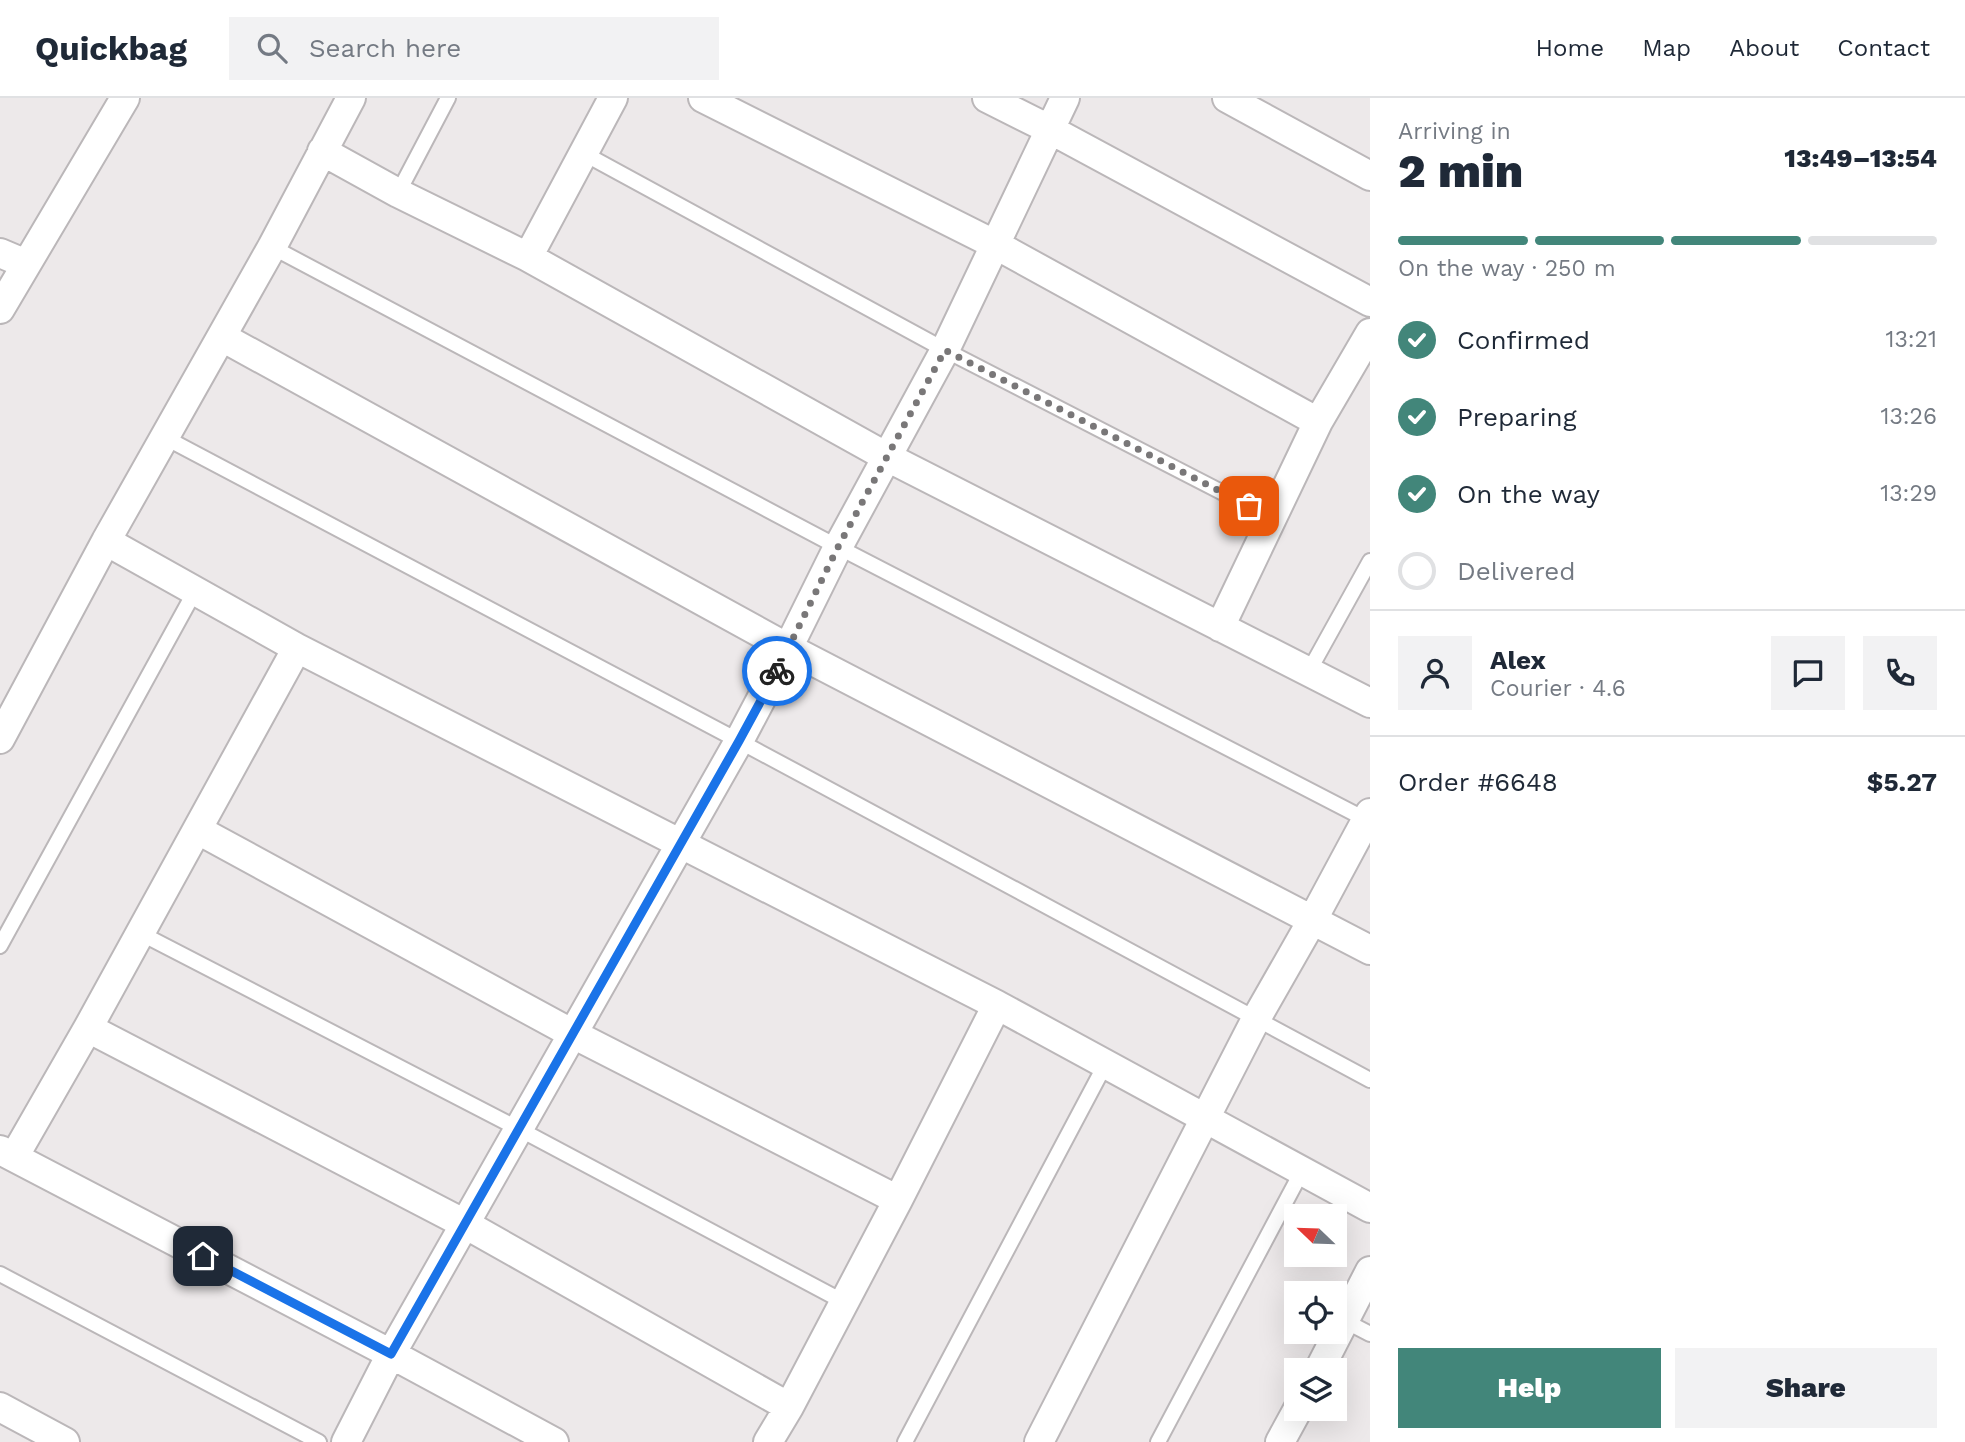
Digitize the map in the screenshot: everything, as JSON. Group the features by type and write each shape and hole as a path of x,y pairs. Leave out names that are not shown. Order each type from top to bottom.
{"street":[{"path":"0,309 125,98"},
{"path":"0,739 106,541 272,247 351,98"},
{"path":"528,257 613,98"},
{"path":"703,98 996,245 1318,422"},
{"path":"987,98 1370,302"},
{"path":"346,1442 391,1354 739,741 838,547 945,350 1065,98"},
{"path":"1227,98 1370,176"},
{"path":"323,151 398,193 528,257 887,457 1370,702"},
{"path":"0,253 26,264"},
{"path":"1220,627 1318,422 1370,333"},
{"path":"222,337 788,648 1370,950"},
{"path":"106,541 297,648 997,1005 1370,1208"},
{"path":"297,648 88,1028 7,1153 554,1442"},
{"path":"1039,1442 1256,1019 1369,818"},
{"path":"198,830 573,1034 898,1200"},
{"path":"768,1442 898,1200 997,1005"},
{"path":"88,1028 465,1224 789,1407"},
{"path":"1347,1317 1370,1271"},
{"path":"0,1408 65,1442"},
{"path":"1280,1442 1291,1421"}],"lane":[{"path":"398,193 448,98"},
{"path":"583,153 945,350 1272,519"},
{"path":"272,247 838,547 1369,818"},
{"path":"164,437 739,741 1370,1080"},
{"path":"1309,671 1370,561"},
{"path":"0,946 195,591"},
{"path":"140,933 519,1129 844,1302"},
{"path":"905,1442 1105,1065"},
{"path":"1158,1442 1302,1171"},
{"path":"0,1274 319,1442"},
{"path":"1347,1322 1370,1334"}],"way so far":[{"path":"777,671 838,547 945,350 1249,506"}],"route":[{"path":"203,1256 391,1354 777,671"}]}
